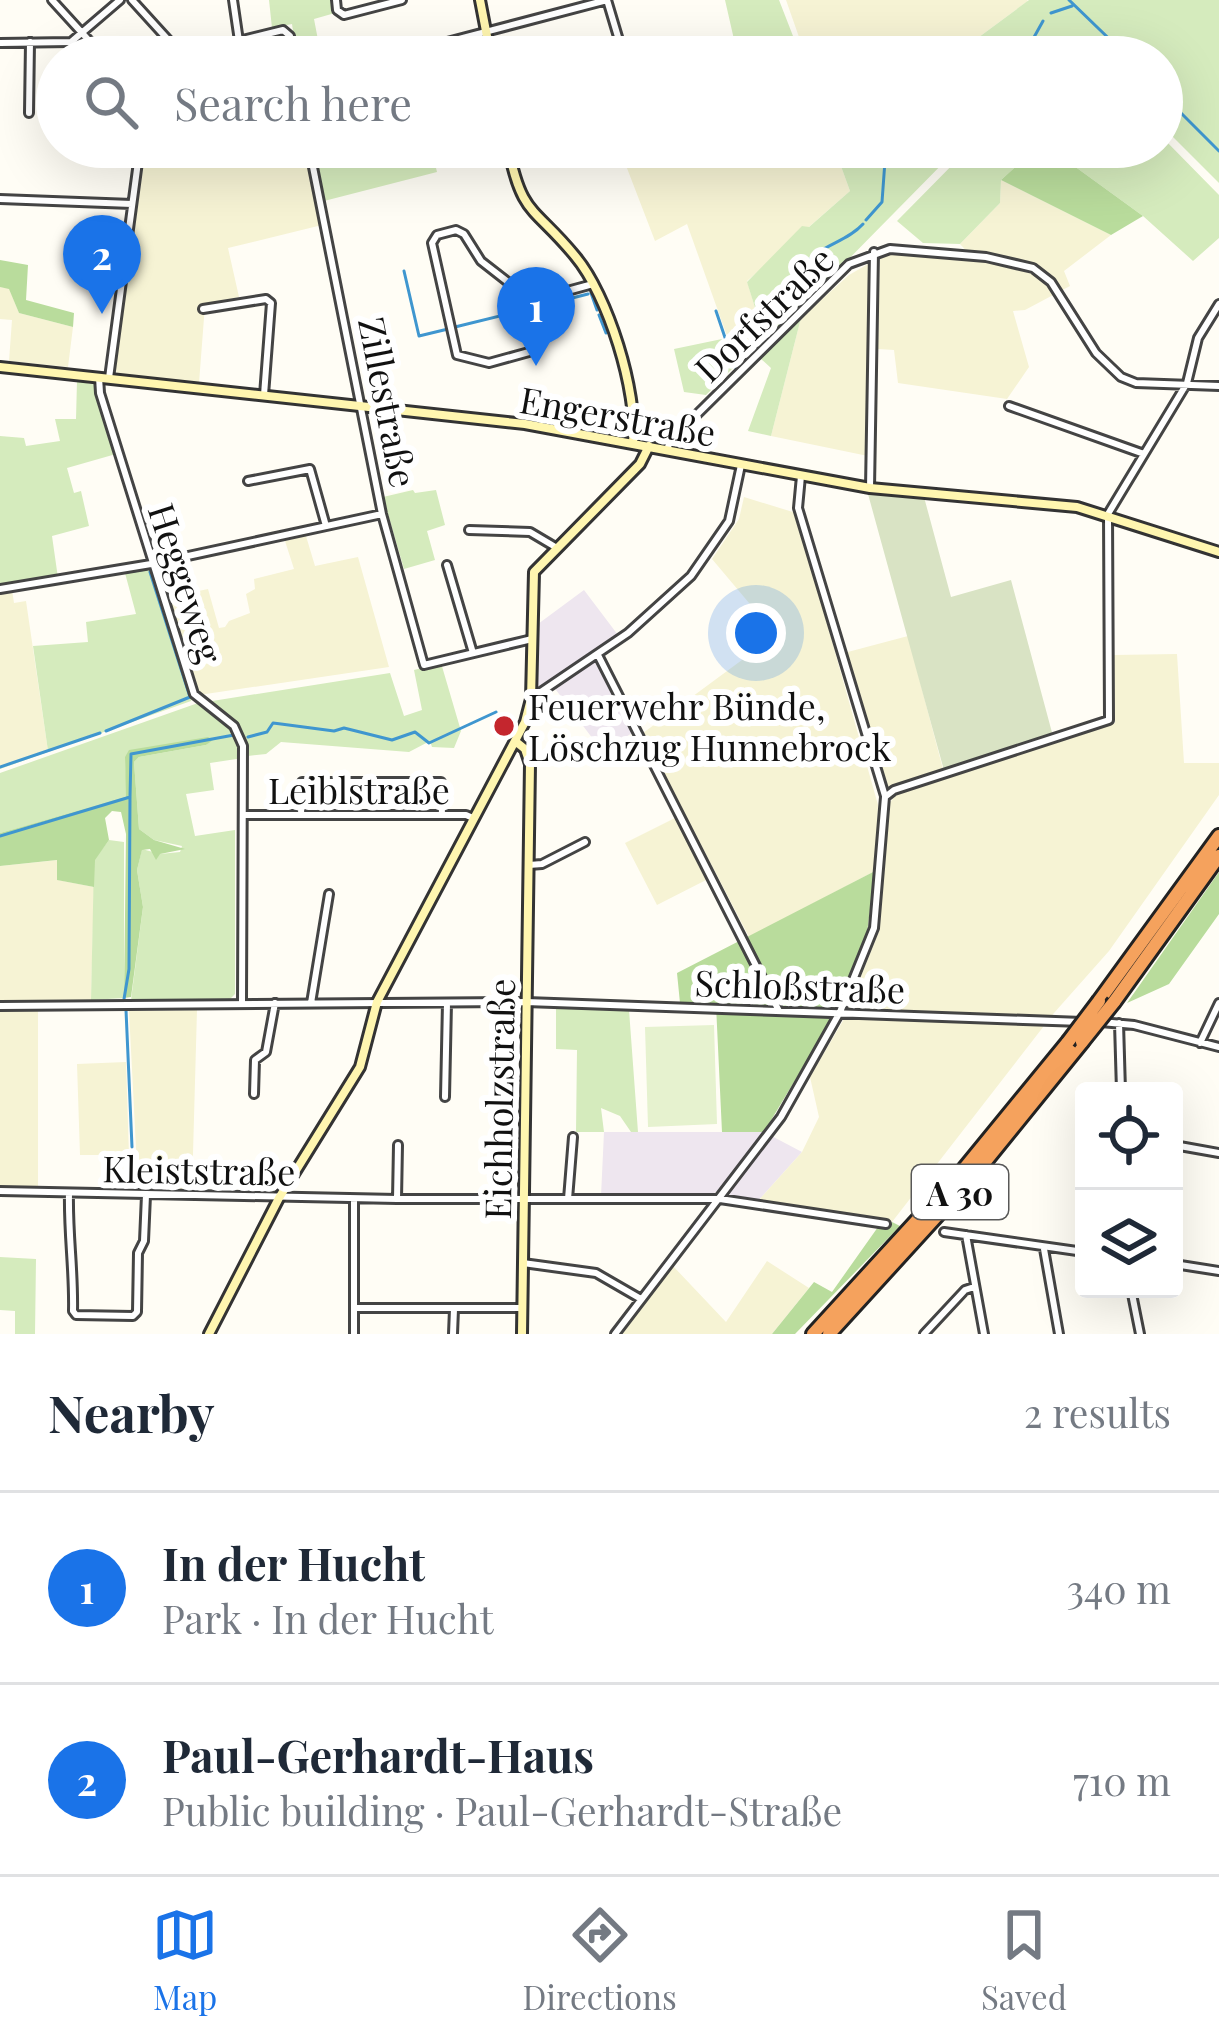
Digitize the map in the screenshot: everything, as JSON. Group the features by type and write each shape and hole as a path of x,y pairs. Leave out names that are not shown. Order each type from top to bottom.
{"highway":[{"name":"A 30","path":"1107,1002 1219,836"},
{"name":"A 30","path":"829,1334 975,1174 1219,856"},
{"name":"A 30","path":"812,1334 1075,1042"}],"street":[{"path":"52,0 83,34"},
{"path":"80,36 120,0"},
{"path":"132,0 165,36"},
{"path":"233,0 238,36"},
{"path":"336,0 337,10 344,15 402,0"},
{"path":"480,0 488,36"},
{"path":"471,36 607,0 618,36"},
{"path":"259,36 288,30 289,36"},
{"path":"0,43 36,43"},
{"path":"29,112 30,43"},
{"path":"104,378 137,168"},
{"name":"Zillestraße","path":"313,168 382,514 424,665 473,653"},
{"path":"513,168 521,198 575,256 593,284 631,384 633,442"},
{"path":"0,199 132,204"},
{"path":"461,231 481,261 513,286 524,303 535,341 529,352 489,363 461,359 433,239 461,231"},
{"name":"Dorfstraße","path":"667,449 849,264 874,252 921,249 1033,268 1057,289 1087,341 1120,377 1219,386"},
{"path":"870,488 874,252"},
{"path":"524,303 593,284"},
{"path":"203,309 266,299 272,303 264,395"},
{"path":"885,796 1109,720 1108,514 1187,383 1198,338 1219,304"},
{"name":"Engerstraße","path":"0,367 525,424 870,488 1038,501 1108,514 1219,552"},
{"name":"Heggeweg","path":"104,378 100,393 194,694 234,726 244,746 242,1004"},
{"path":"1009,406 1144,454"},
{"path":"208,1334 279,1198 360,1067 376,1002 515,741 531,698 534,572 640,464 649,446"},
{"path":"531,698 598,655 691,577 729,521 741,465"},
{"path":"248,481 310,469 326,526"},
{"path":"615,1334 782,1117 840,1012 874,928 885,796 798,508 801,476"},
{"path":"0,589 151,564 382,514"},
{"path":"470,530 530,532 557,548"},
{"path":"447,565 473,653 532,639"},
{"path":"598,655 779,1011"},
{"name":"Eichholzstraße","path":"515,741 525,749 530,764 522,1334"},
{"path":"301,816 302,782 441,782 442,815"},
{"name":"Leiblstraße","path":"244,815 473,818"},
{"path":"529,866 585,842"},
{"path":"311,1003 329,893"},
{"name":"Schloßstraße","path":"0,1006 526,1002 840,1012 1119,1023 1219,1047"},
{"path":"254,1094 255,1060 266,1052 274,1003"},
{"path":"445,1096 447,1003"},
{"path":"1200,1043 1219,1003"},
{"path":"1119,1023 1121,1082"},
{"path":"568,1199 573,1137"},
{"path":"398,1144 398,1199"},
{"path":"1183,1147 1219,1154"},
{"name":"Kleiststraße","path":"0,1191 354,1199 720,1199 886,1225"},
{"path":"69,1193 68,1251 75,1265 76,1315 133,1316 137,1312 146,1195"},
{"path":"354,1199 354,1334"},
{"path":"944,1232 1075,1251"},
{"path":"966,1235 984,1334"},
{"path":"1043,1247 1058,1334"},
{"path":"523,1262 596,1274 641,1299"},
{"path":"1183,1265 1219,1271"},
{"path":"924,1334 965,1290 974,1287"},
{"path":"1133,1298 1140,1334"},
{"path":"354,1308 523,1308"},
{"path":"453,1334 454,1310"}],"shaded area":[{"path":"786,0 1028,1 980,36 799,36"},
{"path":"143,168 310,168 322,225 228,248 239,297 205,305 199,383 115,370"},
{"path":"627,168 842,168 850,191 747,281 764,338 737,364 687,224 655,241"},
{"path":"1001,180 1111,235 1064,271 1070,286 1025,310 1013,311 1029,367 1007,399 898,383 894,350 878,349 880,258 890,252 973,258 960,244 1000,203"},
{"path":"868,264 872,271 868,456 771,436 801,318"},
{"path":"0,287 9,288 19,313 73,327 68,367 9,361 12,320 0,319"},
{"path":"744,497 796,513 878,805 875,871 749,937 643,733 776,635 712,559 739,519"},
{"path":"306,536 315,566 358,557 389,667 199,695 166,598 208,589 219,628 225,627 250,613 246,594 255,589 254,579 294,569 285,541"},
{"path":"12,590 14,603 26,601 48,751 0,766 0,592"},
{"path":"584,590 618,635 591,656 634,732 602,751 550,682 537,688 538,624"},
{"path":"908,636 944,773 1115,723 1114,655 1177,654 1184,763 1219,763 1219,795 1109,951 1054,1013 892,1222 758,1201 802,1152 819,1117 810,1077 844,1019 879,931 889,804 897,793 934,778 885,789 844,653"},
{"path":"677,817 710,878 657,905 625,843"},
{"path":"58,860 58,880 94,887 91,1000 0,1002 0,866"},
{"path":"38,1009 38,1189 0,1188 0,1011"},
{"path":"197,1010 192,1190 141,1190 129,1011"},
{"path":"126,1062 129,1155 80,1155 77,1064"},
{"path":"604,1132 764,1132 802,1152 758,1201 733,1197 722,1188 711,1195 601,1196"},
{"path":"767,1261 809,1288 772,1334 621,1334 673,1266 726,1322"}],"green space":[{"path":"269,0 333,0 335,13 314,19 317,36 294,36 292,24 272,28"},
{"path":"725,0 779,0 793,36 733,36"},
{"path":"1029,0 1219,0 1219,183 1183,147 1183,36 980,36"},
{"path":"1183,158 1219,195 1219,238 1193,261 1143,216 1077,168 1183,168"},
{"path":"318,168 436,168 437,172 324,201"},
{"path":"842,168 938,168 766,343 747,282 802,226 809,227 850,191"},
{"path":"949,168 1014,168 1001,180 1000,203 960,244 923,243 897,221"},
{"path":"1014,168 1077,168 1143,216 1111,235 1001,180"},
{"path":"0,260 28,265 26,300 74,313 73,327 19,313 9,289 0,287"},
{"path":"801,318 771,436 748,431 771,368 760,358"},
{"path":"722,339 733,368 706,395 684,392 674,349"},
{"path":"77,381 96,385 116,454 67,468 74,493 81,491 89,526 52,536 58,578 0,585 0,436 24,438 26,446 60,441 55,419 76,419"},
{"path":"436,490 445,525 427,531 435,560 404,569 383,497"},
{"path":"868,494 924,497 951,597 1011,580 1054,740 945,774"},
{"path":"144,567 155,579 193,695 191,701 0,769 48,751 33,646 88,642 86,622 136,614 125,573"},
{"path":"441,663 461,731 454,748 432,747 430,741 409,752 281,742 266,754 248,756 236,725 206,702 390,673 404,716 422,710 414,670"},
{"path":"198,703 236,731 243,758 210,763 214,790 186,794 195,836 235,830 235,994 230,999 131,1000 143,907 137,870 142,849 160,854 180,852 182,846 154,840 139,829 134,762 139,757 206,745 213,738 125,757 127,797 0,833 0,773"},
{"path":"213,740 206,745 139,757 134,762 139,829 154,840 185,849 160,854 156,860 150,849 142,850 137,870 143,907 131,997 124,998 126,834 121,812 112,811 105,818 109,840 95,860 94,887 57,880 57,860 0,866 0,833 126,797 129,750"},
{"path":"109,840 124,842 124,998 91,1000 94,860"},
{"path":"875,871 867,933 831,1020 764,1132 722,1132 716,1005 680,1003 677,973"},
{"path":"1219,872 1219,914 1169,984 1127,1003"},
{"path":"556,1006 629,1010 638,1132 631,1132 620,1116 601,1108 604,1132 576,1132 577,1050 556,1049"},
{"path":"714,1025 717,1124 648,1127 645,1027"},
{"path":"892,1222 900,1226 795,1334 772,1334 814,1282 832,1292 878,1227 887,1228"},
{"path":"0,1257 36,1259 35,1334 15,1334 15,1311 0,1310"}],"waterway":[{"path":"1069,0 1106,36"},
{"path":"1051,13 1072,6"},
{"path":"1035,36 1043,21"},
{"path":"1183,115 1219,151"},
{"path":"866,220 882,202 884,168"},
{"path":"785,320 806,264 863,224"},
{"path":"404,271 419,336 448,329"},
{"path":"591,293 597,310"},
{"path":"529,309 588,294"},
{"path":"455,327 520,311"},
{"path":"716,311 735,367"},
{"path":"599,315 606,333"},
{"path":"127,572 146,569"},
{"path":"106,731 190,697 150,572"},
{"path":"248,737 267,732 273,723 334,731 344,728 392,740 415,732 429,743 496,712"},
{"path":"0,767 100,733"},
{"path":"0,836 130,797 131,754 234,735"},
{"path":"124,999 129,969 130,797"},
{"path":"126,1010 132,1147"}],"place":[{"name":"Paul-Gerhardt-Haus","path":"102,314"},
{"name":"In der Hucht","path":"536,366"},
{"name":"Feuerwehr Bünde, Löschzug Hunnebrock","path":"504,726"}]}
